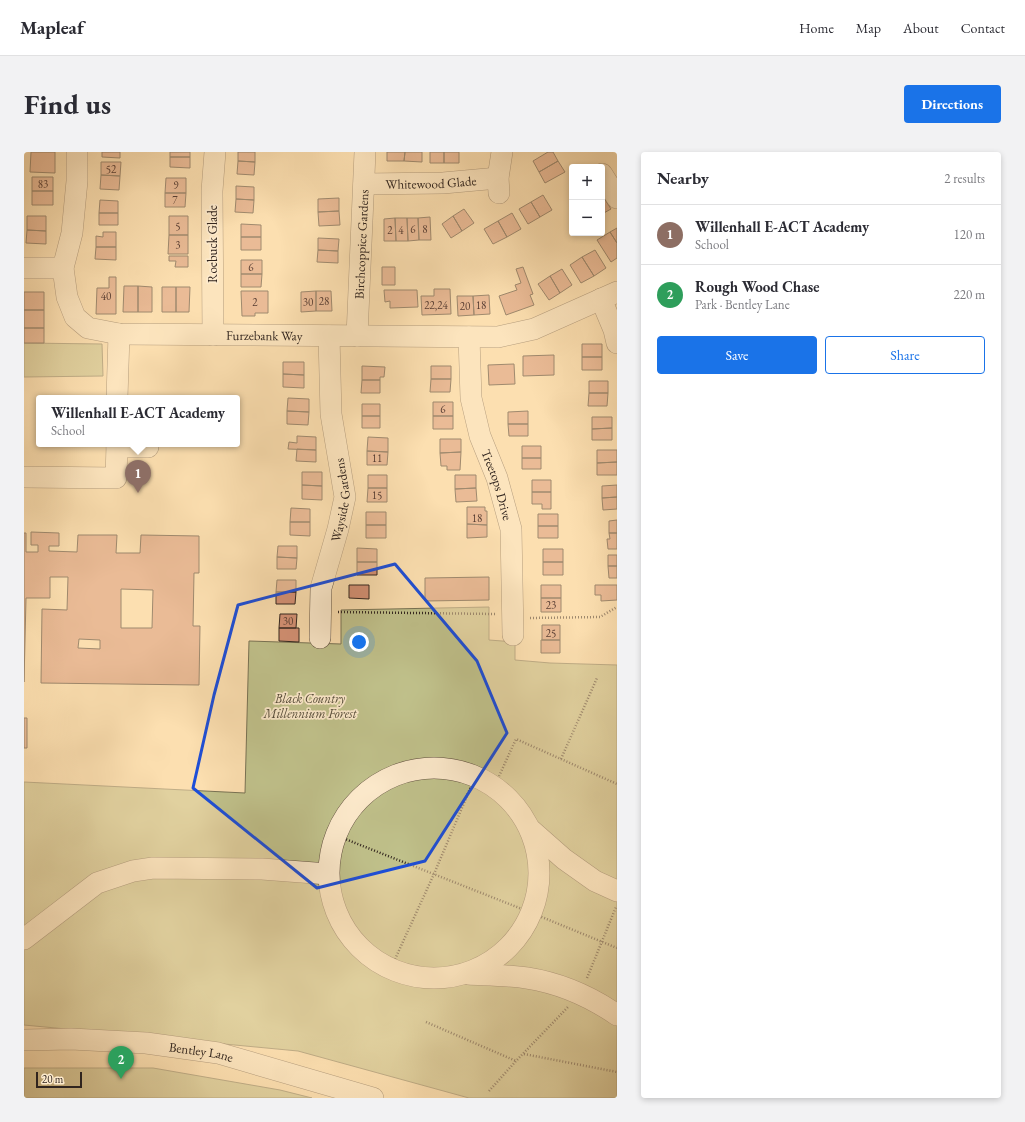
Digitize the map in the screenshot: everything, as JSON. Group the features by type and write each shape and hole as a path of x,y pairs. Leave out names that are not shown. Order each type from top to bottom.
{"street":[{"name":"Furzebank Way","path":"76,152 77,181 72,233 64,268 67,297 75,317 88,328 119,334 213,336 498,337 534,329 609,296"},
{"name":"Roebuck Glade","path":"213,336 212,191 215,152"},
{"name":"Birchcoppice Gardens","path":"357,336 365,152"},
{"name":"Whitewood Glade","path":"364,184 443,183 498,185 502,154"},
{"path":"605,179 617,198"},
{"path":"24,268 64,268"},
{"path":"609,296 617,343"},
{"path":"117,395 119,334"},
{"name":"Wayside Gardens","path":"320,638 321,588 338,529 345,497 331,414 329,336"},
{"name":"Treetops Drive","path":"469,337 471,398 480,436 497,478 512,529 513,623"},
{"path":"24,477 116,478 117,447"},
{"path":"468,974 492,962 512,945 528,924 537,899 540,872 537,846 526,822 511,800 490,784 466,772 440,768 413,770 388,778 366,793 348,812 335,836 329,861 329,888 336,914 349,936 367,956 390,970 415,978 442,979 468,974 527,978 577,992 617,1016"},
{"path":"529,828 576,868 595,881 617,892"},
{"path":"24,940 97,883 132,871 153,868 262,869 328,874"},
{"name":"Bentley Lane","path":"24,1040 71,1039 146,1043 218,1053 373,1098"}],"path":[{"path":"320,612 513,623 600,617 617,607"},
{"path":"561,759 597,678"},
{"path":"494,787 516,739 617,784"},
{"path":"390,970 434,874 475,777"},
{"path":"335,836 434,874 617,948"},
{"path":"426,1022 516,1060"},
{"path":"524,1054 617,1072"}],"highlighted area":[{"path":"395,564 477,661 507,733 425,861 317,888 193,788 214,695 238,605"}],"green space":[{"path":"24,343 102,344 103,376 24,377"},
{"name":"Black Country Millennium Forest","path":"489,607 489,640 515,642 515,660 550,663 617,665 617,1098 469,1098 298,1051 24,1025 24,782 245,793 249,641 341,644 341,610"},
{"path":"24,1068 153,1068 280,1090 312,1098 24,1098"}],"building":[{"path":"31,152 55,152 55,173 30,172"},
{"path":"102,152 120,152 120,158 102,157"},
{"path":"170,152 190,152 190,157 170,157"},
{"path":"238,152 255,152 255,162 238,161"},
{"path":"387,152 405,152 404,161 387,161"},
{"path":"405,152 422,152 422,162 404,161"},
{"path":"430,152 444,152 444,163 430,163"},
{"path":"444,152 459,152 459,163 444,163"},
{"path":"548,152 553,152 558,161 539,172 533,161"},
{"path":"170,157 190,157 190,168 170,167"},
{"path":"238,161 255,162 254,175 237,174"},
{"path":"558,161 565,172 545,183 539,172"},
{"path":"101,162 121,162 120,176 101,175"},
{"path":"101,175 120,176 119,190 100,189"},
{"path":"32,177 53,177 53,191 32,191"},
{"path":"166,178 186,178 186,193 165,193"},
{"path":"236,186 254,187 254,200 236,199"},
{"path":"32,191 53,191 53,205 32,205"},
{"path":"165,193 186,193 185,207 165,207"},
{"path":"543,195 552,210 540,217 531,202"},
{"path":"339,198 339,211 318,212 318,199"},
{"path":"236,199 254,200 253,213 235,212"},
{"path":"100,200 118,201 118,213 99,213"},
{"path":"605,200 611,209 605,212"},
{"path":"531,202 540,217 528,224 519,209"},
{"path":"464,209 474,223 462,231 453,216"},
{"path":"339,211 340,225 319,226 318,212"},
{"path":"99,213 118,213 118,225 99,225"},
{"path":"512,213 521,229 507,237 498,221"},
{"path":"27,216 46,216 46,231 27,230"},
{"path":"169,216 188,216 188,235 169,235"},
{"path":"453,216 462,231 451,238 442,224"},
{"path":"430,217 431,240 419,240 418,218"},
{"path":"395,218 396,241 384,241 384,219"},
{"path":"395,218 407,218 408,241 396,241"},
{"path":"407,218 418,218 419,240 408,241"},
{"path":"498,221 507,237 493,244 484,229"},
{"path":"241,224 261,225 261,237 241,237"},
{"path":"617,228 617,243 610,232"},
{"path":"27,230 46,231 46,244 26,243"},
{"path":"103,232 116,232 116,247 96,247 96,236 103,237"},
{"path":"610,232 617,243 617,258 611,262 597,240"},
{"path":"169,235 188,235 188,254 168,254"},
{"path":"241,237 261,237 261,250 241,250"},
{"path":"318,238 339,239 338,251 318,250"},
{"path":"96,247 116,247 116,260 95,259"},
{"path":"318,250 338,251 338,263 317,262"},
{"path":"595,250 606,268 594,276 582,257"},
{"path":"169,256 188,256 188,267 175,267 176,261 169,261"},
{"path":"582,257 594,276 581,283 570,265"},
{"path":"241,260 262,260 262,274 241,274"},
{"path":"382,267 395,267 395,285 382,285"},
{"path":"523,267 533,294 530,295 534,305 506,315 499,296 517,290 515,285 521,283 516,269"},
{"path":"562,269 572,285 560,293 550,276"},
{"path":"241,274 262,274 261,287 241,287"},
{"path":"550,276 560,293 549,300 538,284"},
{"path":"109,277 116,277 116,314 96,314 97,288 109,288"},
{"path":"124,286 138,286 138,312 123,312"},
{"path":"138,286 152,287 152,312 138,312"},
{"path":"162,287 176,287 176,312 162,312"},
{"path":"176,287 190,287 189,312 176,312"},
{"path":"434,289 450,289 451,314 422,315 421,296 434,296"},
{"path":"384,290 417,290 418,307 390,308 390,301 385,302"},
{"path":"241,291 268,291 268,313 255,313 255,316 242,316"},
{"path":"316,291 331,291 332,311 316,311"},
{"path":"316,291 316,311 301,312 301,292"},
{"path":"24,292 44,292 44,310 24,310"},
{"path":"489,295 490,314 474,315 473,296"},
{"path":"457,296 473,296 474,315 458,316"},
{"path":"24,310 44,310 44,328 24,328"},
{"path":"24,328 44,328 44,343 24,343"},
{"path":"582,344 602,344 602,357 582,357"},
{"path":"554,355 554,375 523,376 523,356"},
{"path":"582,357 602,357 602,370 582,370"},
{"path":"283,362 304,362 304,375 283,374"},
{"path":"514,364 515,384 489,385 488,365"},
{"path":"362,366 385,367 384,377 380,377 380,380 362,380"},
{"path":"431,366 451,366 451,379 431,379"},
{"path":"283,374 304,375 304,388 283,387"},
{"path":"431,379 451,379 450,392 430,392"},
{"path":"362,380 380,380 380,393 361,393"},
{"path":"589,381 608,381 608,393 589,393"},
{"path":"589,393 608,393 607,406 588,406"},
{"path":"288,398 309,399 309,412 287,411"},
{"path":"433,402 453,402 453,416 433,416"},
{"path":"362,404 380,404 380,416 362,416"},
{"path":"287,411 309,412 308,425 287,424"},
{"path":"528,411 528,424 508,424 508,412"},
{"path":"362,416 380,416 380,428 362,428"},
{"path":"433,416 453,416 453,429 433,429"},
{"path":"592,417 612,417 612,428 592,429"},
{"path":"508,424 528,424 528,436 509,436"},
{"path":"612,428 612,440 592,440 592,429"},
{"path":"297,436 316,437 316,450 288,449 289,442 297,443"},
{"path":"368,437 388,438 388,452 367,451"},
{"path":"440,439 461,439 461,452 440,453"},
{"path":"522,446 541,446 541,458 522,458"},
{"path":"297,449 316,450 316,462 296,461"},
{"path":"597,450 617,450 617,462 597,463"},
{"path":"367,451 388,452 387,465 367,465"},
{"path":"461,452 460,470 447,470 447,466 441,466 440,453"},
{"path":"522,458 541,458 541,469 522,469"},
{"path":"617,462 617,475 597,475 597,463"},
{"path":"302,472 322,472 322,486 302,485"},
{"path":"368,475 387,475 387,488 368,488"},
{"path":"455,475 476,475 476,488 455,489"},
{"path":"532,480 551,480 551,492 532,492"},
{"path":"302,485 322,486 322,500 302,499"},
{"path":"617,485 617,497 602,498 602,486"},
{"path":"368,488 387,488 387,502 367,502"},
{"path":"476,488 477,501 456,502 455,489"},
{"path":"532,492 551,492 551,509 542,509 542,504 532,504"},
{"path":"617,497 617,509 603,510 602,498"},
{"path":"467,507 485,507 485,511 487,511 487,525 467,524"},
{"path":"291,508 310,509 310,522 290,522"},
{"path":"366,512 386,512 386,525 366,525"},
{"path":"538,514 558,514 558,526 538,526"},
{"path":"617,520 617,533 609,533 609,521"},
{"path":"290,522 310,522 310,536 290,535"},
{"path":"467,524 487,525 487,537 467,538"},
{"path":"366,525 386,525 386,538 366,538"},
{"path":"538,526 558,526 558,538 538,538"},
{"path":"31,532 59,533 59,546 49,546 49,551 77,552 78,535 117,535 116,553 140,553 141,535 199,536 199,573 194,573 193,626 200,626 199,685 41,683 42,609 67,610 68,577 50,577 50,598 26,598 24,682 24,533 26,533 26,552 38,552 38,545 31,545","holes":["121,589 153,590 152,628 121,628","79,639 100,640 100,649 78,648"]},
{"path":"609,533 617,533 617,549 608,549 607,539 610,539"},
{"path":"278,546 297,546 297,558 277,557"},
{"path":"357,548 377,549 377,562 357,562"},
{"path":"543,549 563,549 563,562 543,562"},
{"path":"608,555 617,555 617,566 608,566"},
{"path":"277,557 297,558 296,569 277,569"},
{"path":"357,562 377,562 377,575 357,575"},
{"path":"543,562 563,562 563,575 543,575"},
{"path":"608,566 617,566 617,578 609,578"},
{"path":"489,577 489,600 425,601 425,578"},
{"path":"277,580 296,580 296,592 276,592"},
{"path":"349,585 369,585 369,599 349,598"},
{"path":"541,585 561,585 561,598 541,598"},
{"path":"595,585 617,585 617,600 601,601 601,595 595,595"},
{"path":"276,592 296,592 295,604 276,604"},
{"path":"541,598 561,598 561,612 541,612"},
{"path":"280,614 297,614 296,628 279,628"},
{"path":"542,625 560,625 560,640 542,640"},
{"path":"279,628 299,628 299,642 279,641"},
{"path":"541,640 560,640 560,653 541,653"},
{"path":"24,718 27,718 27,748 24,748"}],"place":[{"name":"Willenhall E-ACT Academy","path":"138,493"},
{"name":"Rough Wood Chase","path":"121,1079"}]}
